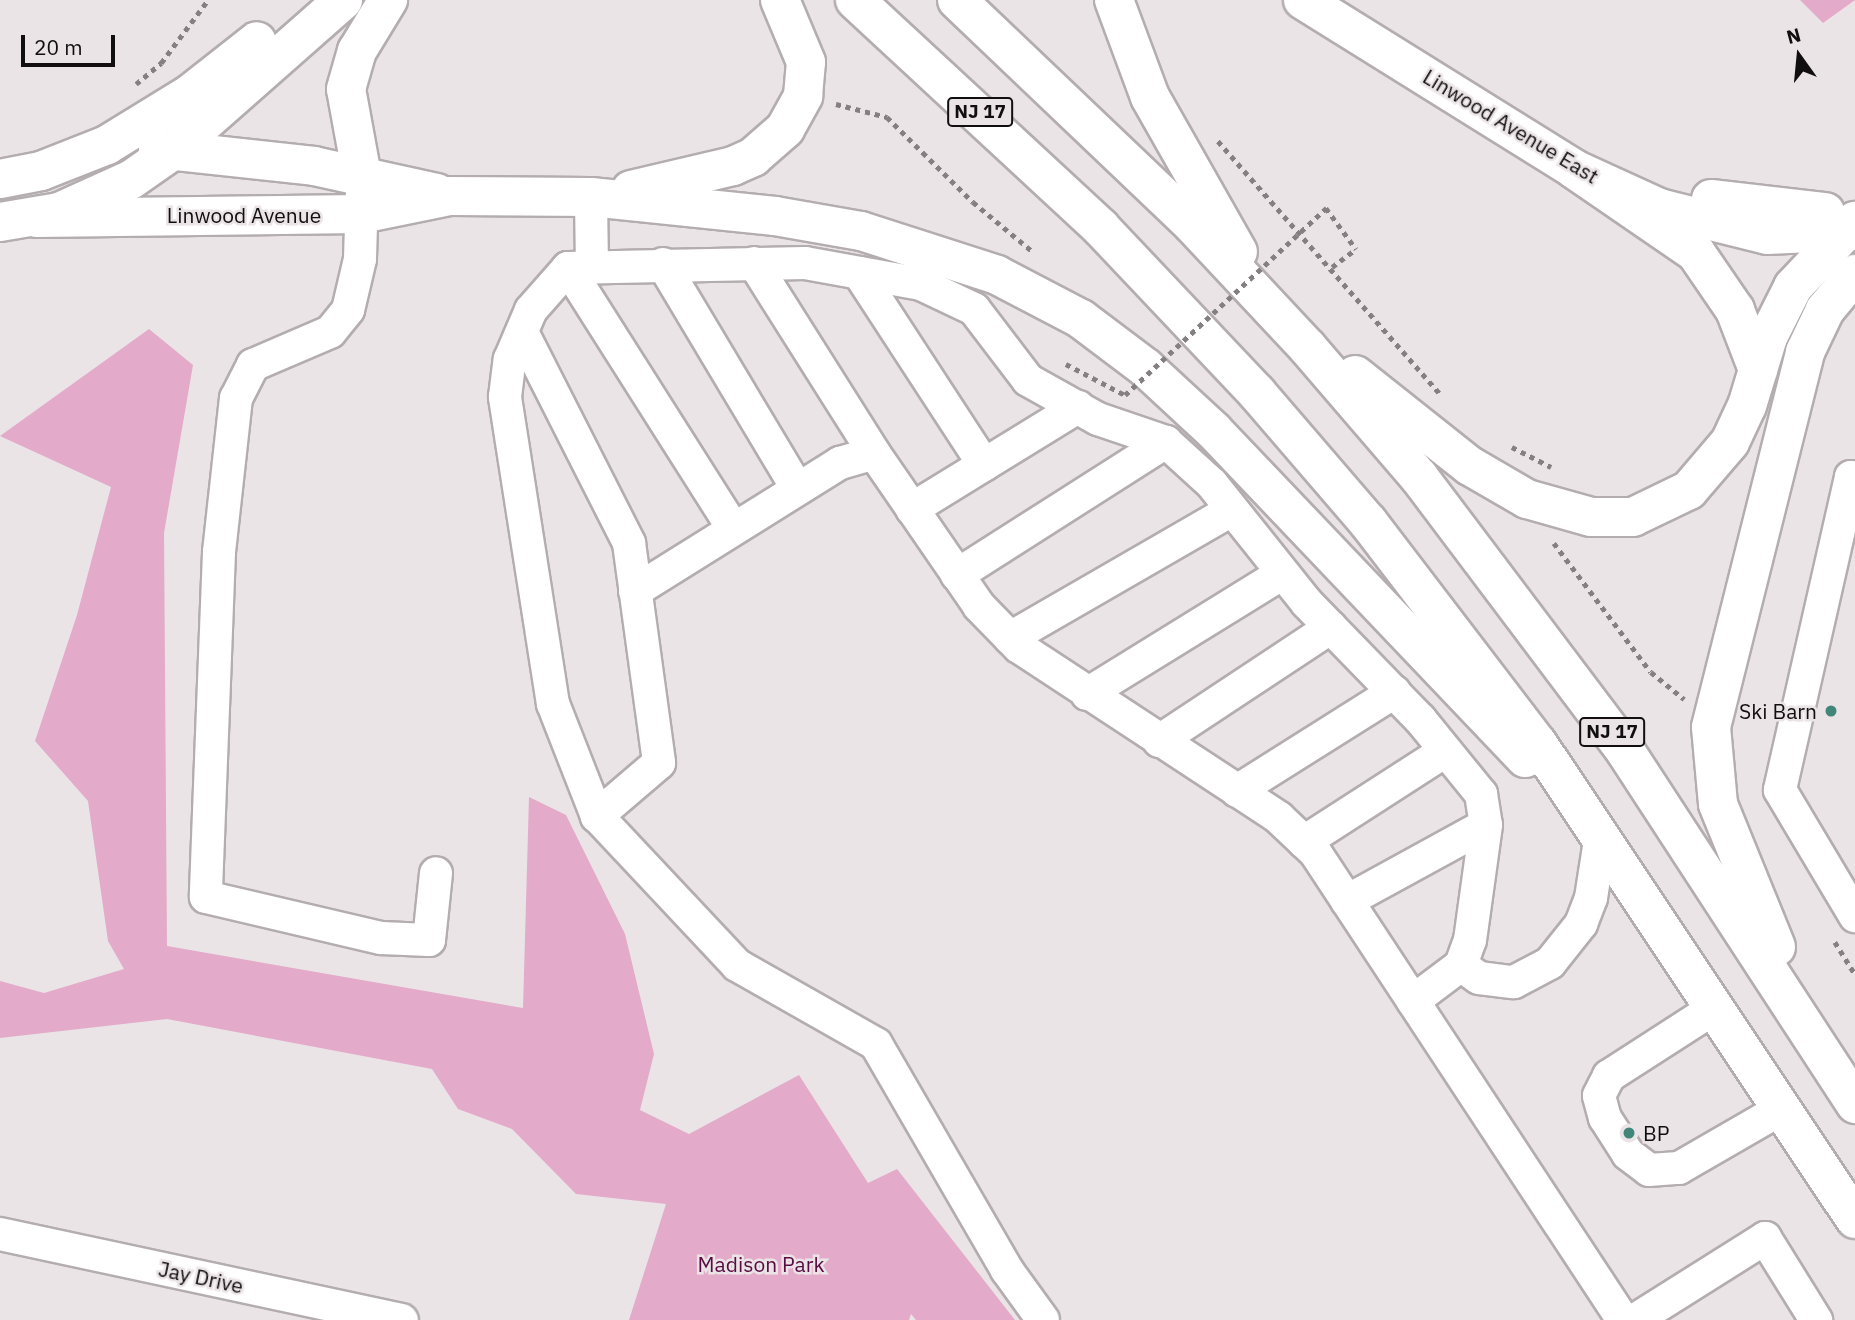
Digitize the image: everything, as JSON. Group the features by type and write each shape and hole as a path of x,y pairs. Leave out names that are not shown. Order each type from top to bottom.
{"main road":[{"path":"0,179 41,171 107,145 190,94 308,0"},
{"path":"0,222 37,218 106,193 172,151 343,0"},
{"path":"362,176 346,89 357,51 388,0"},
{"path":"592,197 689,180 753,157 785,129 803,96 806,62 780,0"},
{"name":"NJ 17","path":"855,0 1092,218 1257,393 1438,609 1601,834 1713,1009 1855,1219"},
{"name":"NJ 17","path":"957,0 1112,144 1269,306 1392,445 1523,610 1656,796 1818,1045 1850,1085"},
{"path":"1114,0 1123,34 1150,97 1269,306 1470,466 1527,499 1591,517 1633,516 1689,489 1730,442 1768,337 1793,288 1852,225"},
{"name":"Linwood Avenue East","path":"1303,0 1574,169 1659,208 1711,224 1767,235 1852,225"},
{"name":"Linwood Avenue East","path":"1353,0 1589,146 1654,181 1713,200 1852,225"},
{"name":"Linwood Avenue","path":"107,145 291,163 450,196"},
{"path":"1574,169 1696,253 1725,290 1758,370"},
{"name":"Linwood Avenue","path":"37,218 362,214 450,196 592,197"},
{"path":"592,197 775,216 861,231 997,275 1080,319 1146,368 1213,430 1431,665 1601,834"},
{"path":"1818,1045 1718,804 1711,727 1805,352 1825,310 1855,274"}],"street":[{"path":"362,176 362,214 355,295 340,323 319,338 253,365 236,398 219,552 206,897 382,938 429,940 436,873"},
{"path":"592,197 580,267 531,310 510,359 505,397 551,690 597,816 737,965 876,1044 1007,1270 1043,1320"},
{"path":"754,263 874,453 979,606 1010,638 1087,694 1279,818 1304,842 1347,901 1623,1320"},
{"path":"580,267 806,263 921,284 974,309 1028,380 1078,407 1166,442 1212,484 1283,573 1394,692 1480,794 1486,825 1470,940 1461,965 1413,1002"},
{"path":"663,264 797,488"},
{"path":"580,267 732,526"},
{"path":"859,273 984,465"},
{"path":"522,332 629,543 659,763 597,816"},
{"path":"912,509 1078,407"},
{"path":"957,575 1166,442"},
{"path":"635,591 732,526 839,463 874,453"},
{"path":"1855,485 1851,477 1780,790 1855,916"},
{"path":"1010,638 1232,510"},
{"path":"1087,694 1283,573"},
{"path":"1159,741 1331,627"},
{"path":"1237,791 1394,692"},
{"path":"1304,842 1444,751"},
{"path":"1347,901 1486,825"},
{"path":"1461,965 1479,978 1514,982 1550,962 1569,943 1586,911 1601,834"},
{"path":"1713,1009 1609,1076 1599,1096 1605,1118 1628,1154 1649,1170 1679,1168 1781,1110"},
{"name":"Jay Drive","path":"0,1234 402,1320"},
{"path":"1635,1320 1765,1238 1816,1320"}],"path":[{"path":"129,89 161,63 208,0"},
{"path":"803,96 887,117 973,202 1041,258"},
{"path":"1056,358 1125,395 1326,208 1356,249 1332,267"}],"green space":[{"path":"1800,0 1855,0 1823,23"},
{"name":"Madison Park","path":"149,329 193,365 164,533 167,946 523,1008 529,797 566,815 625,934 654,1054 640,1110 689,1134 799,1075 868,1183 897,1169 1015,1320 916,1320 911,1314 909,1320 629,1320 666,1204 576,1194 512,1129 458,1109 432,1069 167,1019 0,1038 0,981 44,993 124,969 108,941 88,801 35,741 77,615 111,487 0,436"}],"place":[{"name":"Ski Barn","path":"1831,711"},
{"name":"BP","path":"1629,1133"}]}
